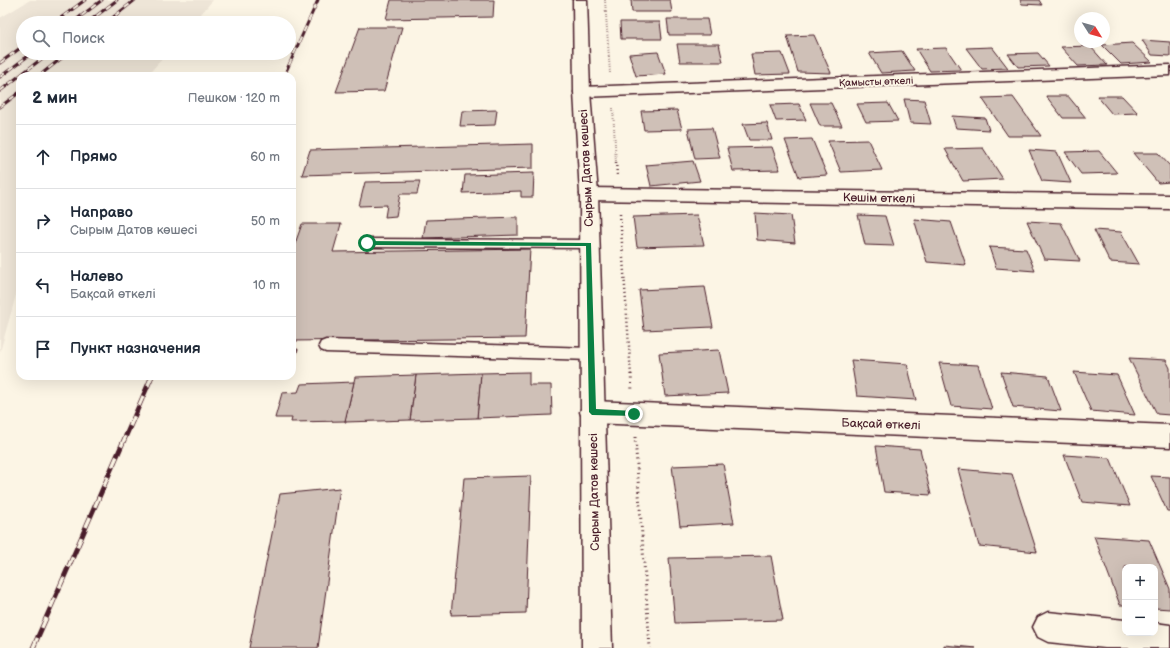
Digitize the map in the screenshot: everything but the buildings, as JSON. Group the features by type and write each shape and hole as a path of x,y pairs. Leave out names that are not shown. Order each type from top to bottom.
{"street":[{"name":"Сырым Датов көшесі","path":"580,0 582,92 589,194 597,648"},
{"name":"Қамысты өткелі","path":"582,92 1170,70"},
{"name":"Көшім өткелі","path":"589,194 1170,202"},
{"name":"Бақсай өткелі","path":"592,412 1170,436"},
{"path":"1048,627 1170,640"}],"lane":[{"path":"367,243 589,244"},
{"path":"326,346 591,354"}],"path":[{"path":"605,0 650,648"}],"shaded area":[{"path":"30,0 213,0 199,16 16,16 16,60 161,60 150,72 16,72 16,295 0,352 0,18"}],"railway":[{"path":"63,16 85,0"},
{"path":"81,16 102,0"},
{"path":"96,16 117,0"},
{"path":"115,16 135,0"},
{"path":"296,49 318,0"},
{"path":"0,63 16,51"},
{"path":"0,77 23,60"},
{"path":"24,72 40,60"},
{"path":"44,72 59,60"},
{"path":"286,72 291,60"},
{"path":"0,91 16,79"},
{"path":"0,107 16,95"},
{"path":"33,648 150,380"}],"route":[{"path":"367,243 589,244 592,412 634,414"}]}
